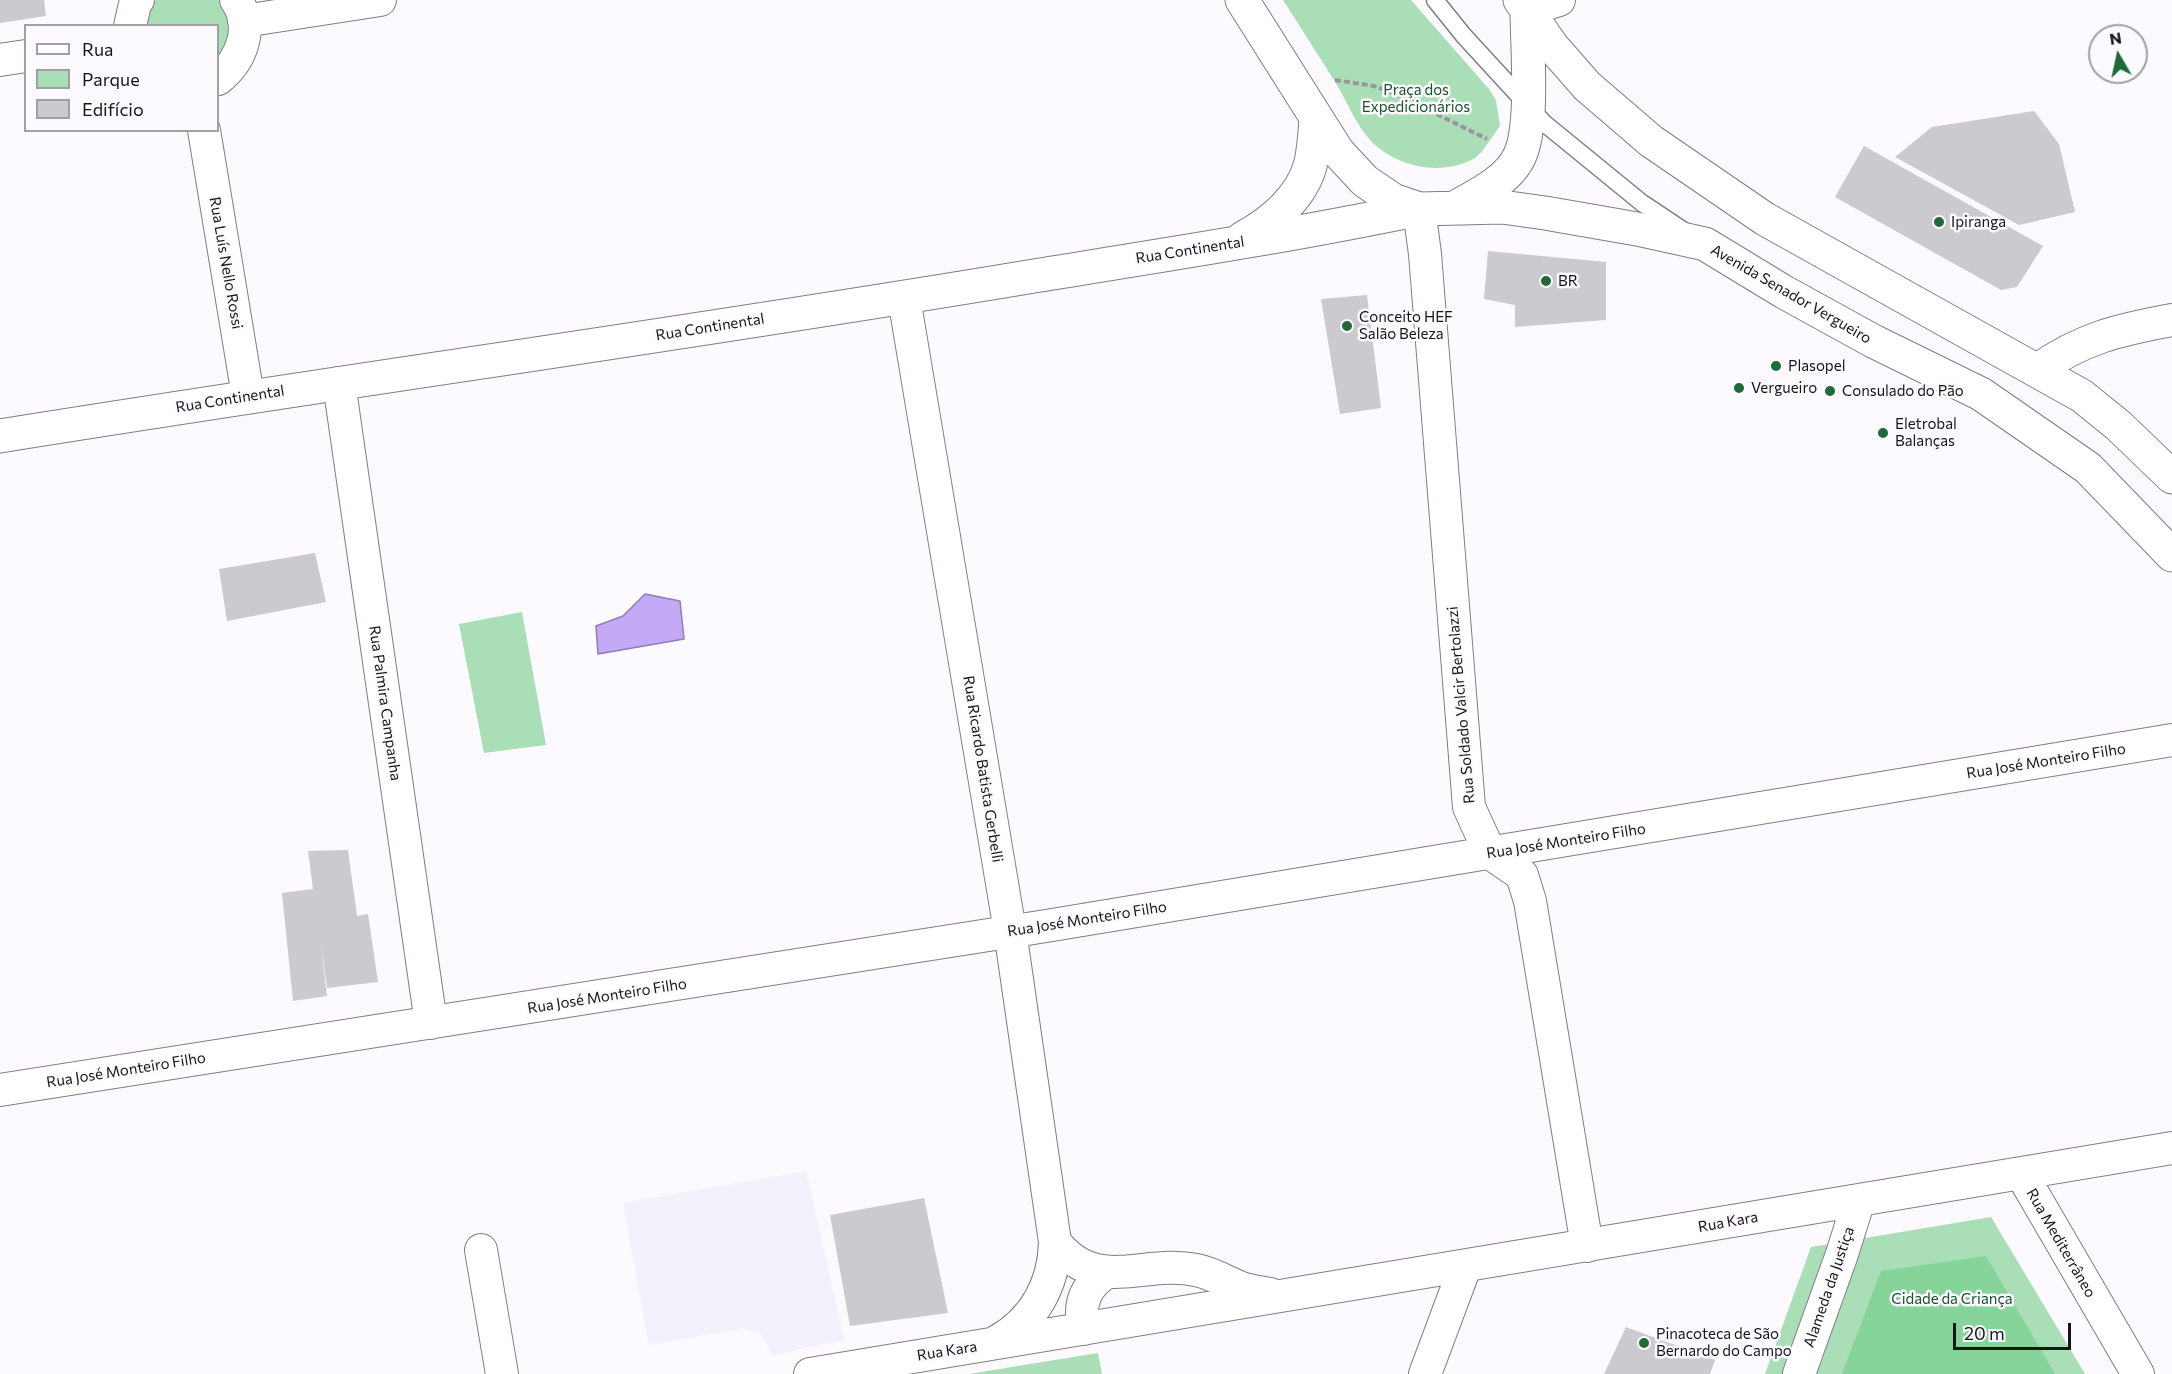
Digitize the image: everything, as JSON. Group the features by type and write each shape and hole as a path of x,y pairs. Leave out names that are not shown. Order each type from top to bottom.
{"main road":[{"path":"1242,0 1338,152 1365,181 1393,200 1419,209 1502,207 1545,213 1705,244"},
{"path":"1456,207 1500,179 1520,155 1527,123 1527,106 1518,3"},
{"path":"1518,3 1587,87 1651,141 1765,219 2082,396 2119,426 2172,477"},
{"path":"1231,244 1269,222 1294,195 1306,177 1310,166 1316,119"},
{"name":"Rua Continental","path":"0,436 248,396 904,298 1231,244 1419,209"},
{"name":"Avenida Senador Vergueiro","path":"1705,244 1784,292 1991,401 2088,468 2172,555"}],"street":[{"path":"130,24 138,0"},
{"path":"219,78 228,71 239,56 244,39 240,11 380,0"},
{"path":"1518,3 1559,0"},
{"path":"0,60 24,56"},
{"name":"Rua Luís Nello Rossi","path":"204,132 248,396"},
{"name":"Rua Soldado Valcir Bertolazzi","path":"1419,209 1426,266 1469,807 1490,853"},
{"name":"Rua Ricardo Batista Gerbelli","path":"904,298 1010,931 1055,1242 1050,1277 1034,1310 1017,1328 993,1344"},
{"path":"2037,370 2063,352 2100,336 2172,320"},
{"name":"Rua Palmira Campanha","path":"339,383 431,1023"},
{"name":"Rua José Monteiro Filho","path":"0,1090 1010,931 2172,740"},
{"path":"1490,853 1522,875 1530,901 1587,1246"},
{"name":"Rua Kara","path":"810,1374 2172,1148"},
{"name":"Rua Mediterrâneo","path":"2021,1173 2138,1374"},
{"name":"Alameda da Justiça","path":"1799,1374 1859,1200"},
{"path":"1055,1242 1072,1261 1107,1272"},
{"path":"481,1250 502,1374"},
{"path":"1425,1374 1465,1267"},
{"name":"Rua Kara","path":"1107,1272 1194,1270 1241,1288 1284,1297"},
{"path":"1084,1329 1081,1308 1085,1295 1092,1283 1107,1272"}],"lane":[{"name":"Avenida Senador Vergueiro","path":"1435,0 1527,106 1642,203 1705,244"}],"path":[{"path":"1290,77 1334,80 1384,90 1520,155"}],"shaded area":[{"path":"645,594 680,601 684,639 598,654 596,626 623,616"},
{"path":"806,1171 844,1340 773,1355 761,1334 744,1328 649,1345 623,1203"}],"green space":[{"path":"156,0 218,0 229,15 231,23 228,39 219,61 219,24 144,24 148,11"},
{"name":"Praça dos Expedicionários","path":"1283,0 1411,0 1489,89 1496,100 1500,126 1478,156 1451,167 1414,165 1390,156 1373,143 1361,128 1337,85"},
{"path":"522,612 546,745 484,753 459,624"},
{"name":"Cidade da Criança","path":"1991,1217 2085,1374 1765,1374 1811,1247"},
{"path":"1986,1256 2055,1374 1842,1374 1881,1271"},
{"path":"1098,1353 1102,1374 969,1374"}],"building":[{"path":"0,0 44,0 46,16 0,23"},
{"path":"2034,111 2059,144 2075,212 2019,225 1895,157 1932,127"},
{"name":"Ipiranga","path":"1864,146 2043,246 2017,287 2001,290 1835,197"},
{"name":"BR","path":"1488,251 1606,262 1606,320 1515,327 1515,305 1484,299"},
{"path":"1367,295 1381,408 1340,414 1321,299"},
{"path":"315,553 326,602 227,621 219,569"},
{"path":"348,850 357,916 368,914 378,982 327,988 320,939 327,996 293,1001 282,893 313,889 308,851"},
{"path":"924,1198 948,1313 850,1326 830,1215"},
{"name":"Pinacoteca de São Bernardo do Campo","path":"1626,1327 1715,1360 1710,1374 1604,1374"}],"place":[{"name":"Ipiranga","path":"1939,222"},
{"name":"BR","path":"1546,281"},
{"name":"Conceito HEF Salão Beleza","path":"1347,326"},
{"name":"Plasopel","path":"1776,366"},
{"name":"Vergueiro","path":"1739,388"},
{"name":"Consulado do Pão","path":"1830,391"},
{"name":"Eletrobal Balanças","path":"1883,433"},
{"name":"Pinacoteca de São Bernardo do Campo","path":"1644,1343"}]}
